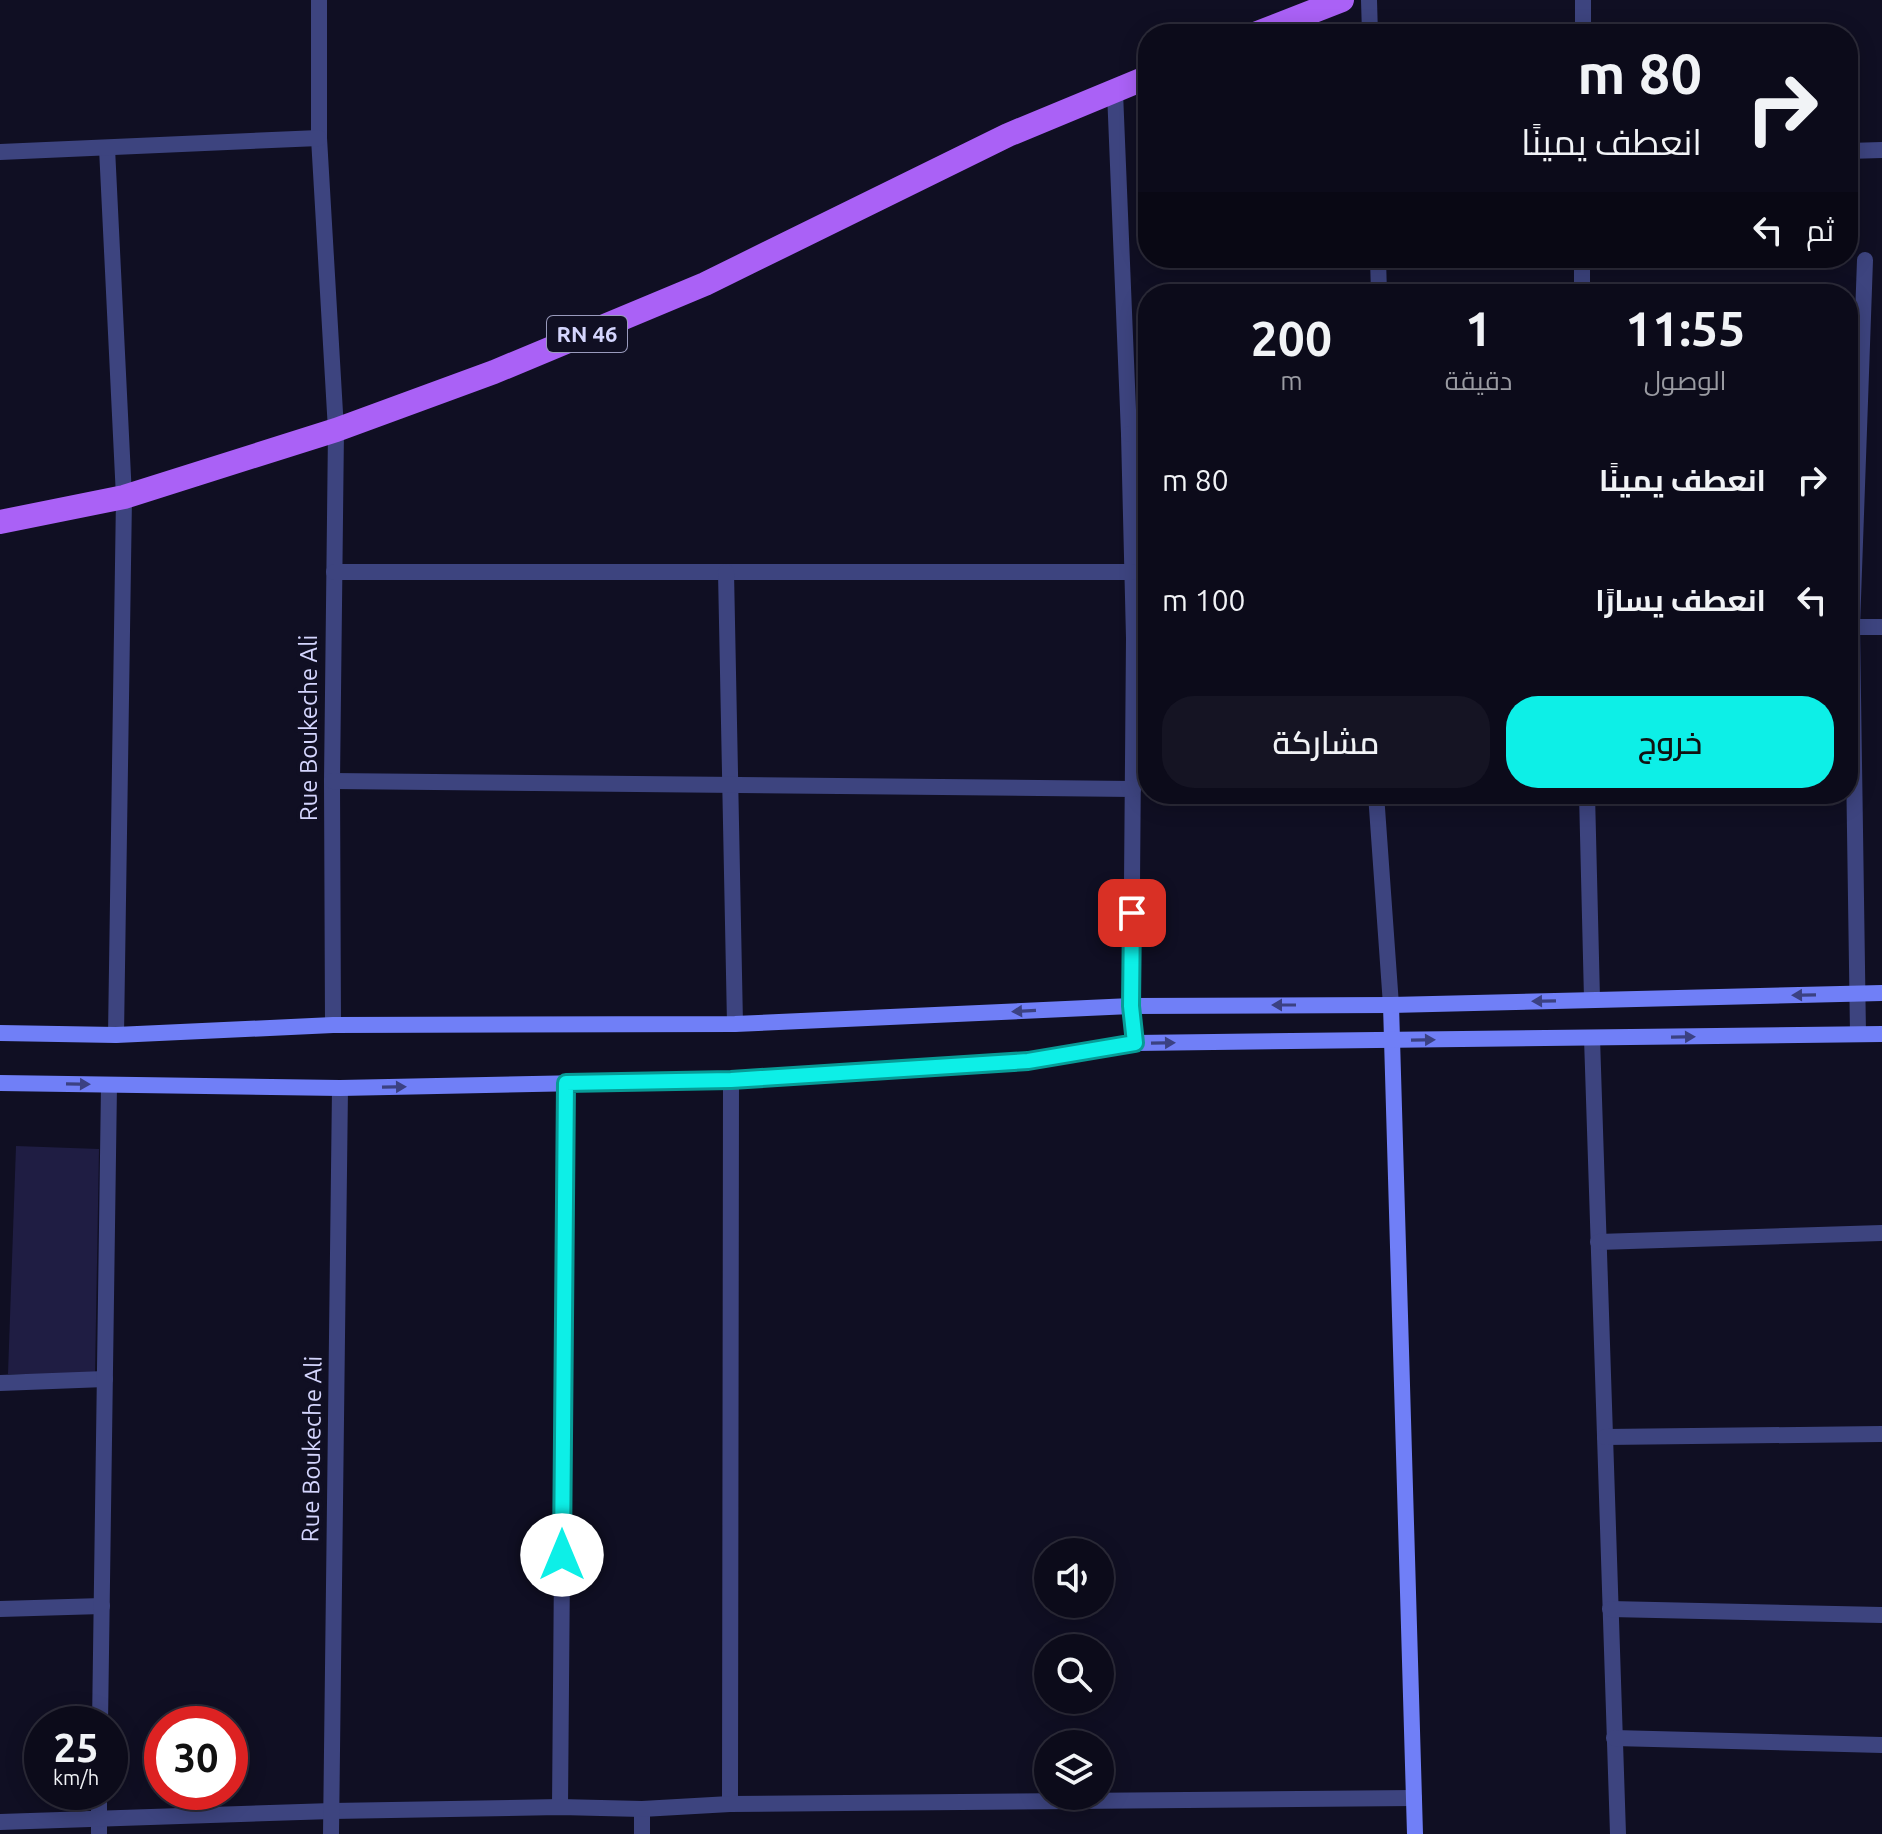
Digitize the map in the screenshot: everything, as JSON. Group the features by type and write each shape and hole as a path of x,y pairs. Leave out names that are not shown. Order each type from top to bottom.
{"main road":[{"path":"1281,24 1342,0"},
{"name":"RN 46","path":"0,522 124,497 336,430 494,372 705,284 1008,135 1138,82"}],"street":[{"name":"Rue Boukeche Ali","path":"319,0 319,138 336,430 333,1025"},
{"path":"1369,0 1370,24"},
{"path":"1583,0 1583,24"},
{"path":"1115,92 1132,572 1138,616"},
{"path":"0,152 319,138"},
{"path":"107,148 124,497 116,1035"},
{"path":"1858,151 1882,150"},
{"path":"1858,431 1865,260"},
{"path":"1129,434 1138,434"},
{"path":"334,572 1132,572"},
{"path":"726,572 735,1024"},
{"path":"1858,627 1882,627"},
{"path":"1135,1043 1131,1006 1133,789 1138,695"},
{"path":"332,781 1133,789"},
{"path":"1377,804 1393,1040 1415,1834"},
{"path":"1587,804 1592,999"},
{"path":"1854,804 1858,1034"},
{"path":"0,1033 116,1035 333,1025 735,1024 1131,1006 1391,1005 1882,993"},
{"path":"0,1083 340,1088 731,1080 1028,1061 1135,1043 1882,1034"},
{"path":"1592,1038 1618,1834"},
{"path":"730,1804 731,1080"},
{"path":"560,1807 566,1083"},
{"path":"100,1706 109,1085"},
{"name":"Rue Boukeche Ali","path":"331,1834 340,1088"},
{"path":"1598,1242 1882,1233"},
{"path":"0,1383 105,1379"},
{"path":"1605,1437 1882,1434"},
{"path":"0,1609 102,1606"},
{"path":"1610,1609 1882,1615"},
{"path":"1614,1738 1882,1745"},
{"path":"0,1822 99,1826 332,1811 1414,1798"},
{"path":"642,1809 642,1834"}],"building":[{"path":"16,1146 99,1149 95,1374 8,1374"}],"route":[{"path":"562,1555 566,1083 731,1080 1028,1061 1135,1043 1131,1006 1132,913"}]}
